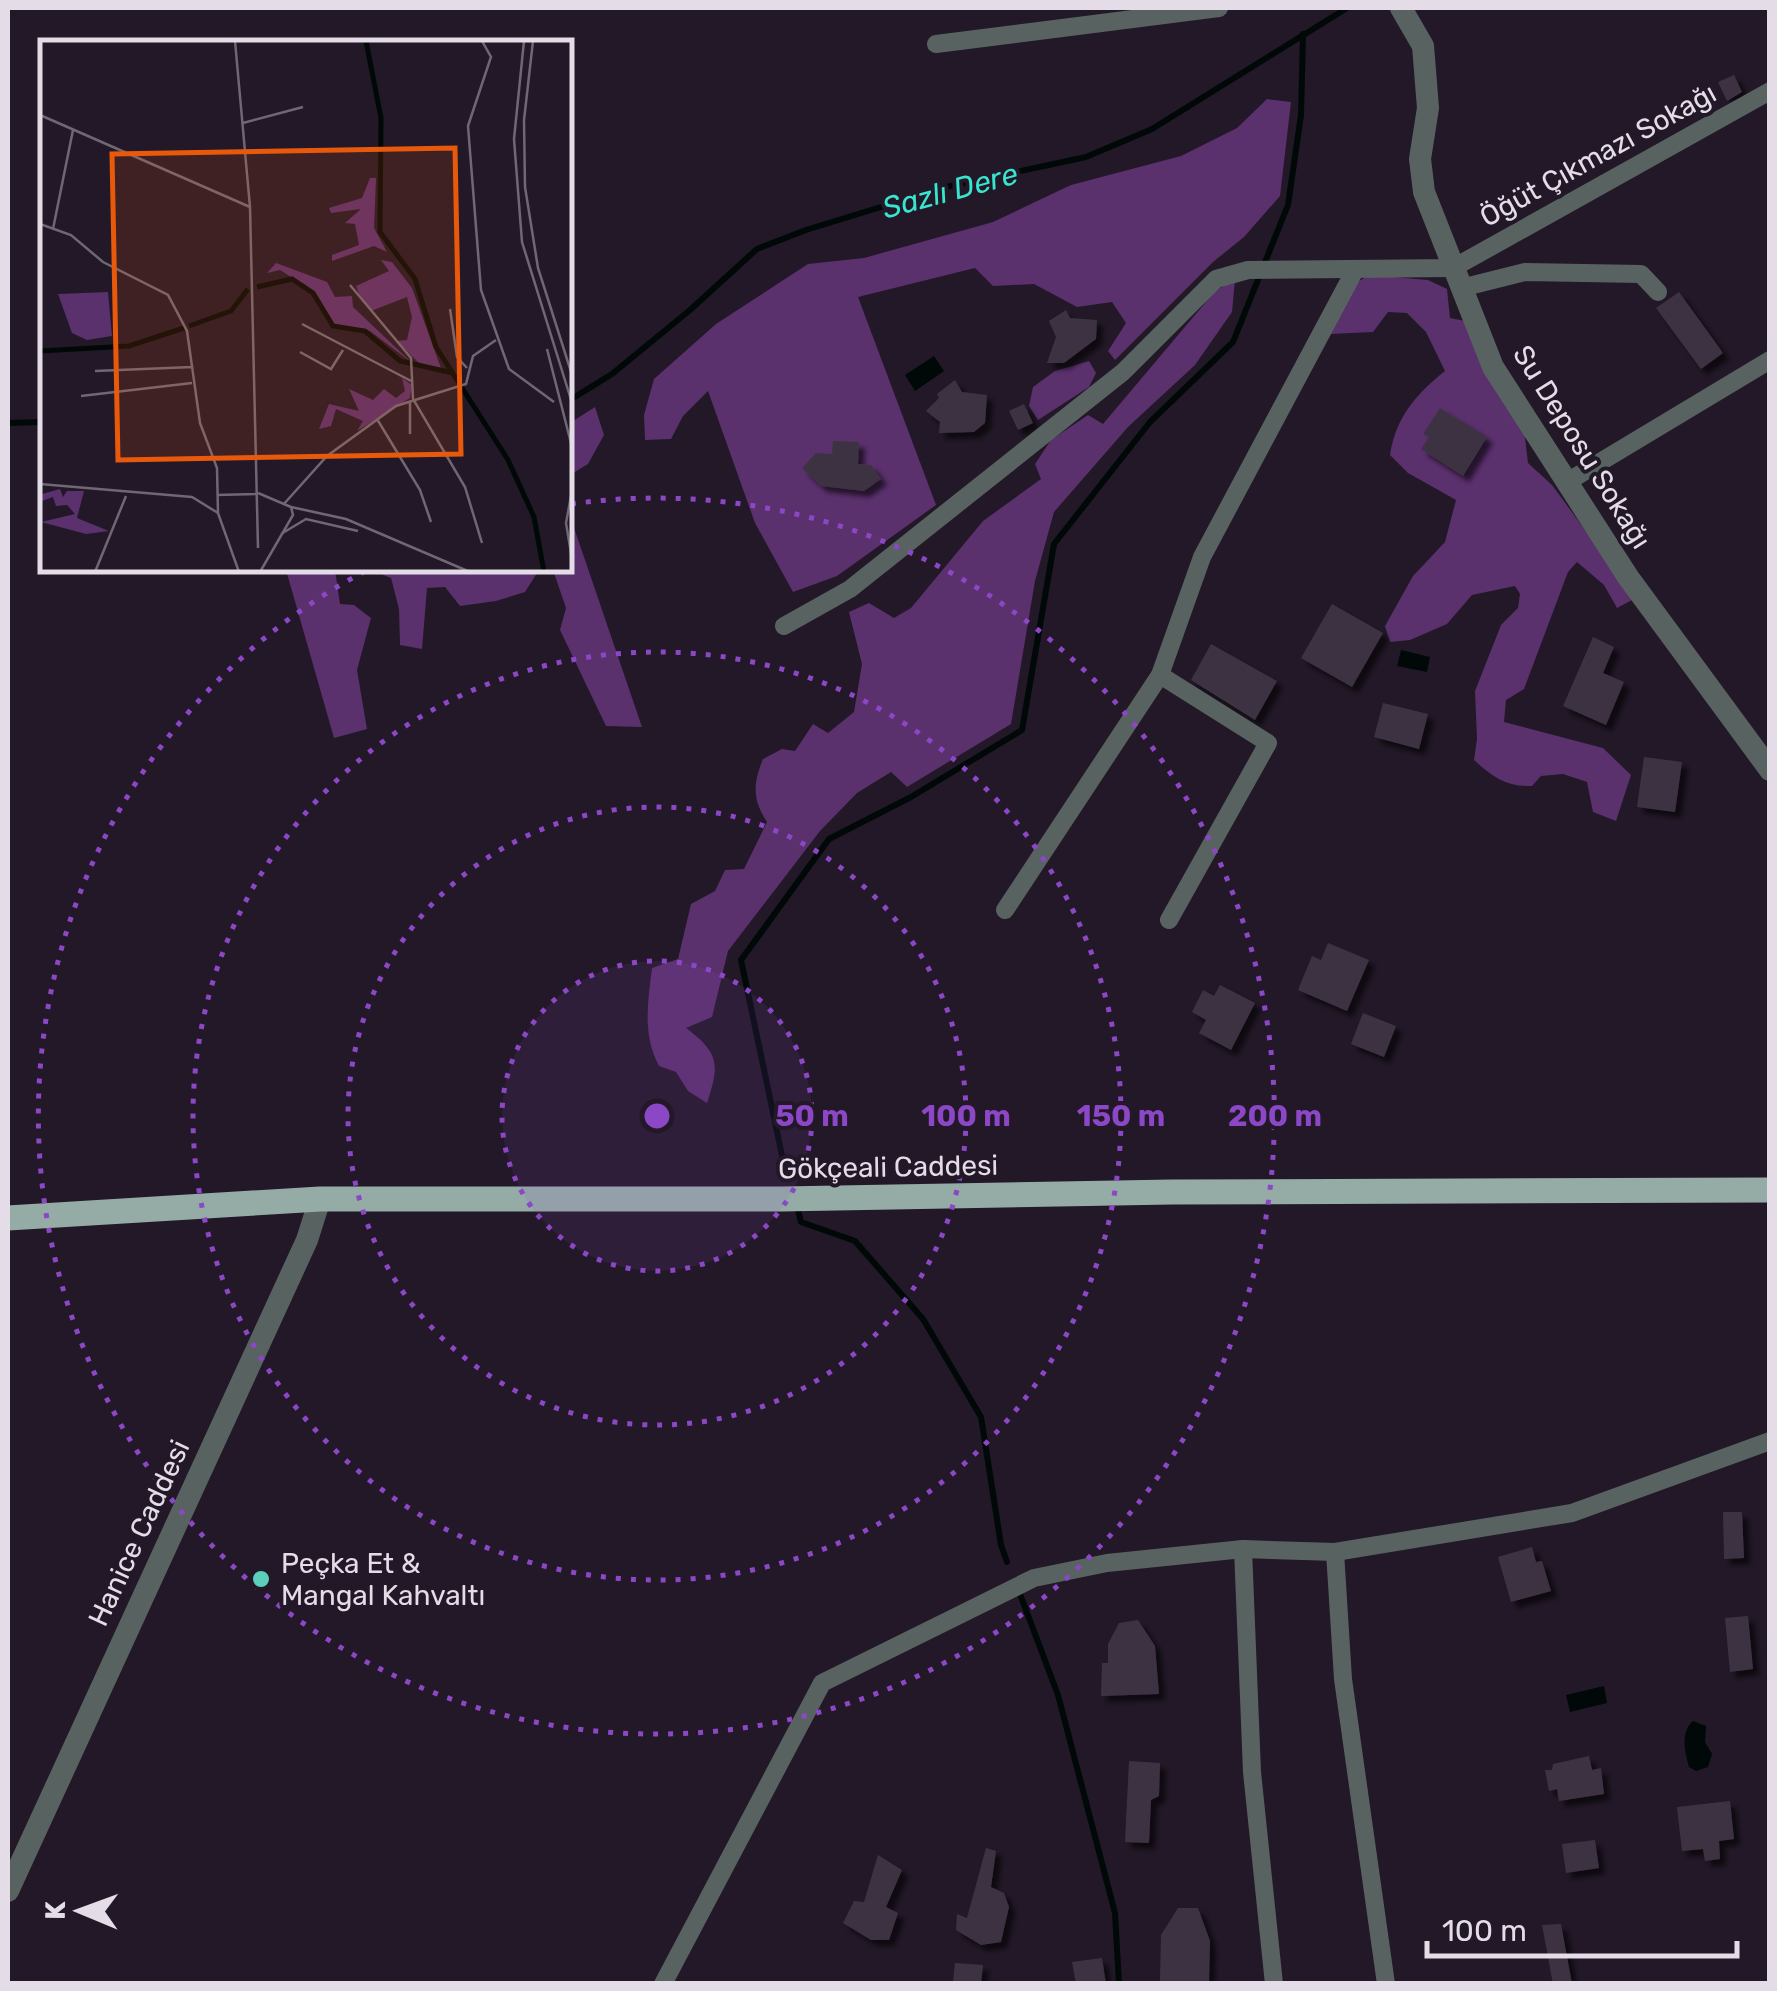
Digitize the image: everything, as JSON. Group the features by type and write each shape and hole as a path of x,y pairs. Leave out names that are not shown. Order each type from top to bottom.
{"main road":[{"name":"Gökçeali Caddesi","path":"8,1218 320,1199 1770,1190"}],"street":[{"path":"936,44 1219,8"},
{"name":"Su Deposu Sokağı","path":"1401,8 1424,46 1428,108 1420,159 1424,192 1493,368 1628,577 1770,770"},
{"name":"Öğüt Çıkmazı Sokağı","path":"1457,278 1770,91"},
{"path":"784,626 850,589 1112,381 1216,279 1248,270 1354,270 1457,278 1524,272 1640,274 1658,292"},
{"path":"1005,910 1160,675 1202,557 1354,270"},
{"path":"1567,482 1770,360"},
{"path":"1160,675 1268,743 1169,920"},
{"name":"Hanice Caddesi","path":"8,1891 306,1240 320,1199"},
{"path":"663,1984 822,1683 1034,1578 1108,1563 1242,1548 1335,1552 1572,1512 1770,1440"},
{"path":"1242,1548 1252,1772 1274,1984"},
{"path":"1335,1552 1343,1679 1386,1984"}],"shaded area":[{"path":"1267,99 1291,102 1280,196 1244,237 1213,262 1115,360 1108,351 1126,323 1112,302 1077,307 1034,284 993,286 975,268 858,297 936,505 837,576 793,592 755,523 708,391 683,416 671,439 645,440 644,415 654,379 716,324 808,264 864,258 993,222 1071,185 1181,156 1237,128"},
{"path":"1369,275 1428,280 1447,289 1450,318 1465,321 1524,429 1528,463 1552,485 1632,600 1617,608 1604,585 1577,562 1568,572 1524,689 1506,700 1504,722 1603,748 1631,775 1616,821 1593,812 1587,782 1563,774 1541,776 1532,786 1515,785 1494,776 1474,760 1475,691 1501,625 1518,608 1520,594 1515,586 1472,595 1447,624 1410,640 1390,642 1385,626 1413,576 1445,542 1456,500 1408,473 1390,455 1397,429 1409,407 1445,371 1426,332 1407,313 1388,312 1373,332 1330,334 1344,290"},
{"path":"1235,280 1232,312 1195,365 1128,427 1054,512 1035,581 1011,724 907,787 891,772 857,793 820,831 728,951 712,1017 686,1028 711,1052 715,1069 707,1103 688,1091 676,1072 659,1066 650,1042 652,968 678,959 691,904 715,891 725,870 744,869 767,822 756,791 763,759 782,749 795,751 813,724 828,733 854,712 862,664 849,612 869,603 894,618 911,608 983,521 1041,479 1035,464 1051,440 1088,415 1103,424 1216,290"},
{"path":"934,356 944,371 915,391 905,375"},
{"path":"1089,361 1096,373 1089,387 1038,420 1029,406 1033,387 1055,371"},
{"path":"595,407 604,435 588,464 572,474 572,422"},
{"path":"572,522 642,727 606,726 560,630 566,608 554,572 572,572"},
{"path":"287,572 335,572 340,604 354,605 371,618 357,670 367,729 334,738"},
{"path":"376,572 538,572 525,592 496,601 460,606 445,587 427,588 422,649 400,645 399,609 391,578"},
{"path":"1401,650 1430,657 1427,672 1397,666"},
{"path":"1604,1686 1607,1703 1570,1712 1566,1695"},
{"path":"1693,1721 1706,1726 1705,1742 1712,1754 1708,1767 1696,1771 1689,1767 1685,1742"}],"building":[{"path":"1734,75 1742,92 1727,101 1718,82"},
{"path":"1679,292 1723,353 1701,369 1656,308"},
{"path":"1066,310 1070,318 1097,320 1096,339 1064,363 1047,363 1056,337 1049,321"},
{"path":"955,380 962,392 987,395 985,423 974,432 939,433 940,422 926,411 939,398 937,394"},
{"path":"1024,404 1033,423 1018,430 1009,411"},
{"path":"1440,408 1487,437 1463,476 1421,449 1429,437 1423,434"},
{"path":"833,441 859,442 858,464 871,465 881,479 864,491 821,486 802,468 816,453 832,454"},
{"path":"1332,604 1383,633 1352,687 1301,658"},
{"path":"1593,637 1614,647 1603,673 1624,682 1606,725 1563,706"},
{"path":"1211,644 1277,681 1255,720 1191,680"},
{"path":"1383,703 1428,714 1419,749 1374,737"},
{"path":"1644,757 1682,762 1675,812 1637,807"},
{"path":"1328,943 1369,960 1347,1011 1298,990 1312,956 1321,960"},
{"path":"1220,985 1255,1003 1231,1050 1199,1033 1206,1020 1192,1012 1203,990 1214,996"},
{"path":"1363,1013 1396,1026 1384,1057 1351,1044"},
{"path":"1723,1512 1742,1512 1744,1558 1724,1559"},
{"path":"1532,1547 1536,1562 1542,1561 1551,1591 1511,1602 1498,1557"},
{"path":"1748,1616 1753,1669 1730,1672 1725,1618"},
{"path":"1138,1620 1155,1646 1159,1694 1101,1696 1102,1663 1108,1663 1108,1644 1119,1623"},
{"path":"1589,1756 1592,1770 1601,1768 1604,1794 1559,1801 1557,1789 1549,1791 1545,1770 1552,1770 1553,1764"},
{"path":"1129,1761 1160,1763 1159,1796 1151,1800 1149,1843 1125,1842"},
{"path":"1730,1801 1734,1839 1719,1841 1720,1859 1705,1861 1703,1849 1682,1851 1677,1807"},
{"path":"1595,1840 1599,1868 1566,1873 1562,1844"},
{"path":"986,1848 996,1851 991,1887 1004,1893 1009,1907 1001,1942 981,1945 956,1930 957,1914 967,1918"},
{"path":"878,1855 902,1870 886,1907 898,1913 889,1940 871,1940 843,1923 854,1901 864,1902"},
{"path":"1178,1908 1198,1908 1210,1941 1209,1983 1160,1981 1161,1935"},
{"path":"1561,1924 1572,1984 1553,1984 1542,1925"},
{"path":"1102,1958 1106,1984 1076,1984 1072,1962"},
{"path":"955,1963 983,1965 981,1984 953,1982"}],"waterway":[{"name":"Sazlı Dere","path":"572,399 612,374 757,249 946,187 1086,157 1152,129 1347,8"},
{"path":"784,1165 741,960 829,839 911,797 1022,730 1054,544 1150,422 1233,342 1288,205 1301,115 1303,34"},
{"name":"Sazlı Dere","path":"8,423 40,422"},
{"path":"797,1206 801,1222 855,1241 923,1319 981,1417 1007,1562"},
{"path":"1020,1594 1058,1695 1115,1913 1119,1984"}],"place":[{"name":"Peçka Et & Mangal Kahvaltı","path":"261,1579"}]}
